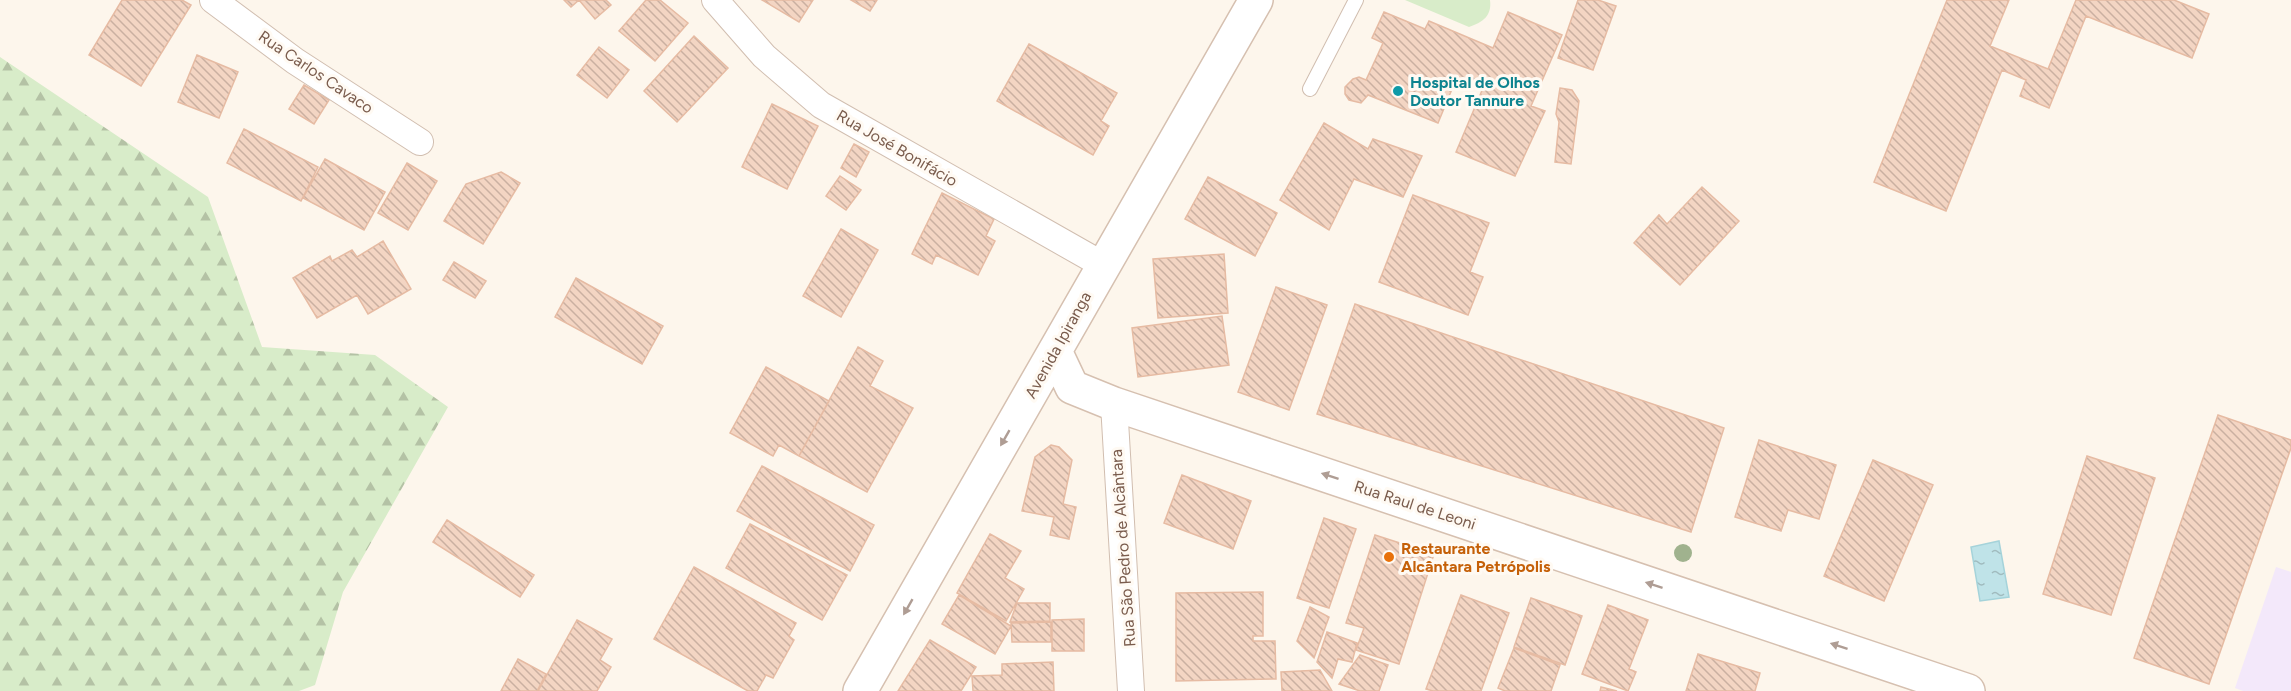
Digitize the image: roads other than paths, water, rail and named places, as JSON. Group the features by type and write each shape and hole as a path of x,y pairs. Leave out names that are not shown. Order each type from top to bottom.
{"main road":[{"name":"Avenida Ipiranga","path":"860,691 1256,0"},
{"path":"1026,402 1072,387 1055,351"},
{"name":"Rua Raul de Leoni","path":"1072,387 1114,404 1903,678 1968,691"}],"street":[{"name":"Rua Carlos Cavaco","path":"213,0 295,61 420,142"},
{"name":"Rua José Bonifácio","path":"715,0 764,56 821,105 1103,265"},
{"name":"Rua São Pedro de Alcântara","path":"1114,404 1131,691"}],"lane":[{"path":"1310,90 1356,0"}],"water":[{"path":"1999,541 2009,597 1980,601 1971,547"}],"place":[{"name":"Hospital de Olhos Doutor Tannure","path":"1398,91"},
{"name":"Restaurante Alcântara Petrópolis","path":"1389,557"}]}
